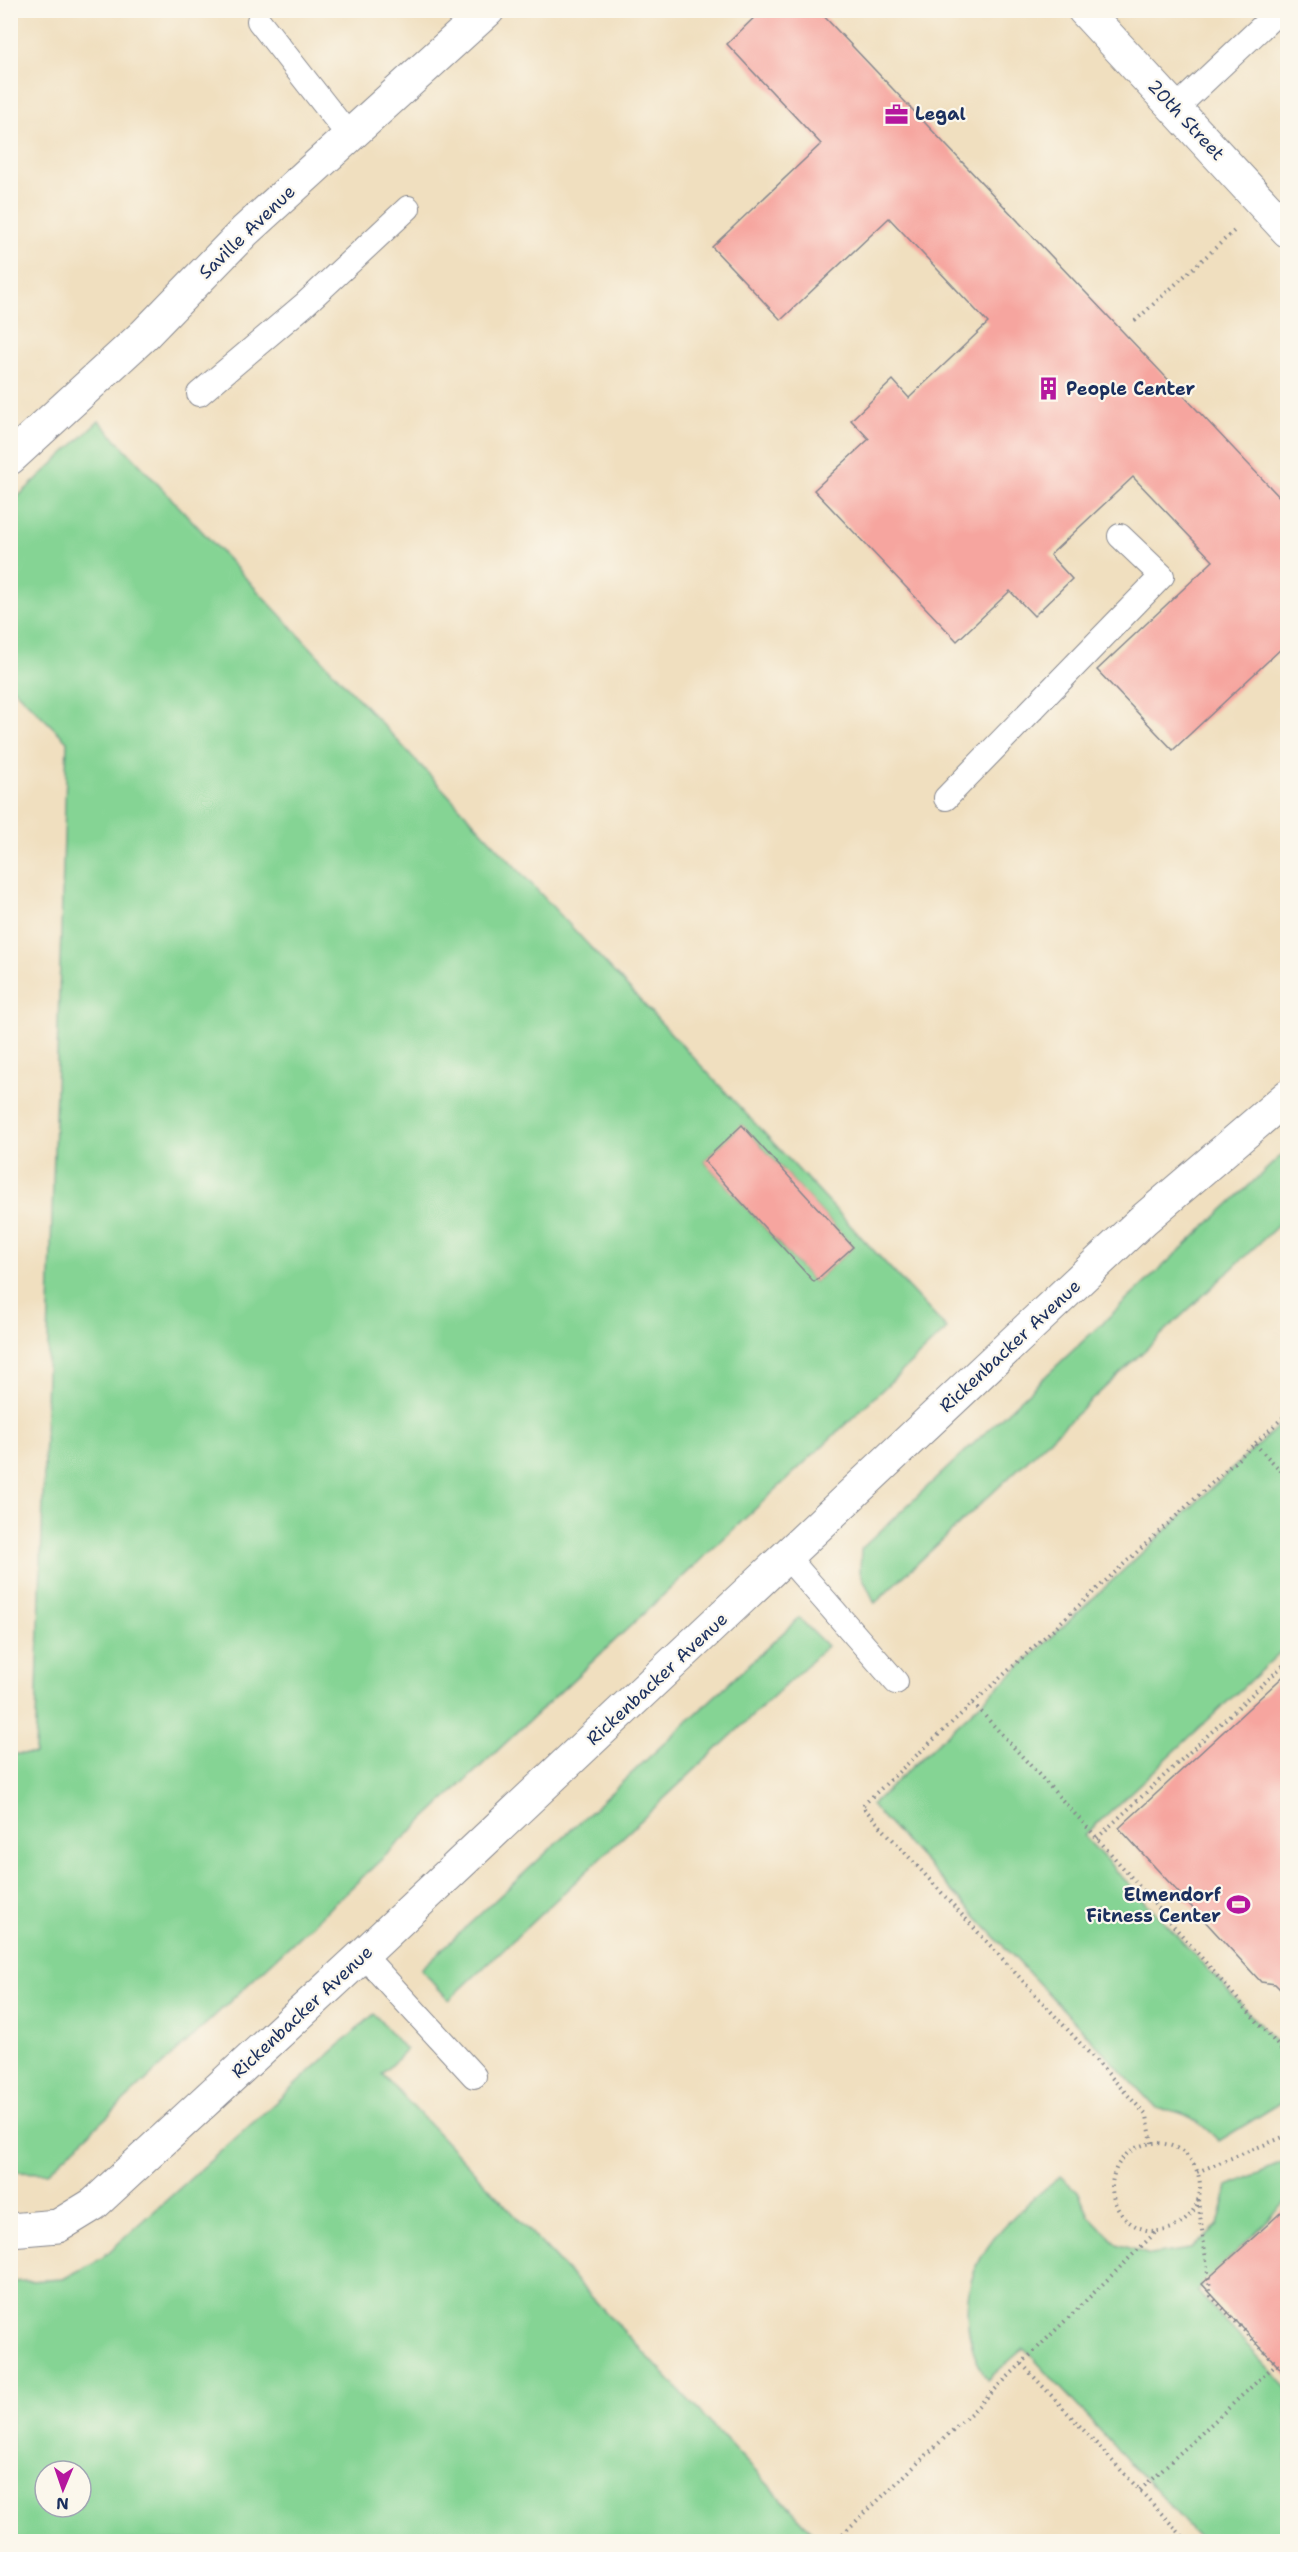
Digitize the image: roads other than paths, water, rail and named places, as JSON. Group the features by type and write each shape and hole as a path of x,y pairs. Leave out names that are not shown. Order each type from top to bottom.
{"street":[{"name":"Saville Avenue","path":"10,458 144,335 245,231 488,10"},
{"name":"20th Street","path":"1083,10 1176,108 1287,231"},
{"name":"Rickenbacker Avenue","path":"10,2230 58,2226 94,2204 363,1955 1143,1220 1287,1096"}],"lane":[{"path":"1176,108 1280,10"},
{"path":"259,21 350,137"},
{"path":"199,394 304,305 408,208"},
{"path":"946,798 1162,576 1120,536"},
{"path":"787,1557 896,1682"},
{"path":"363,1955 474,2076"}],"place":[{"name":"Legal","path":"897,114"},
{"name":"People Center","path":"1048,389"},
{"name":"Elmendorf Fitness Center","path":"1239,1905"}]}
